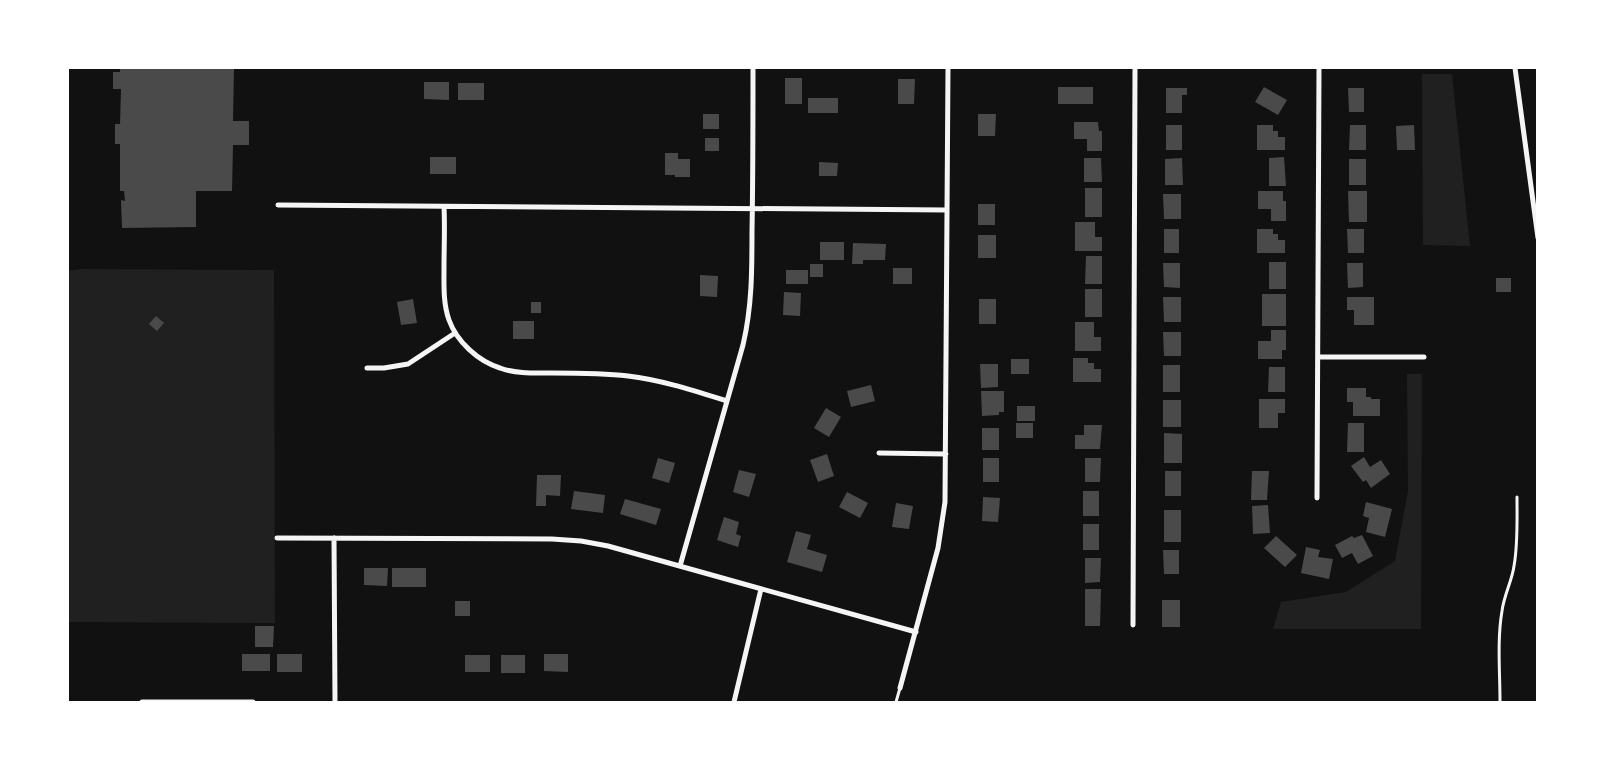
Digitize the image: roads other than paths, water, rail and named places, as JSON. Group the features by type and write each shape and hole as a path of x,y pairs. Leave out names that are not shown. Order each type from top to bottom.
{"street":[{"path":"680,566 744,345 748,322 751,298 753,209 753,68"},
{"path":"900,688 942,533 945,502 948,68"},
{"path":"1133,625 1134,68"},
{"path":"1317,498 1319,68"},
{"path":"1515,68 1538,238"},
{"path":"278,205 947,210"},
{"path":"444,207 446,303 449,319 455,333 469,350 483,361 500,369 522,373 630,376 664,383 727,401"},
{"path":"367,368 384,368 408,364 455,333"},
{"path":"1318,357 1424,357"},
{"path":"879,453 946,454"},
{"path":"277,538 552,539 581,541 608,546 916,632"},
{"path":"334,538 334,702"},
{"path":"734,702 761,589"},
{"path":"142,702 253,702"}],"lane":[{"path":"1500,702 1500,632 1505,596 1514,568 1517,497"},
{"path":"896,702 900,688"}]}
